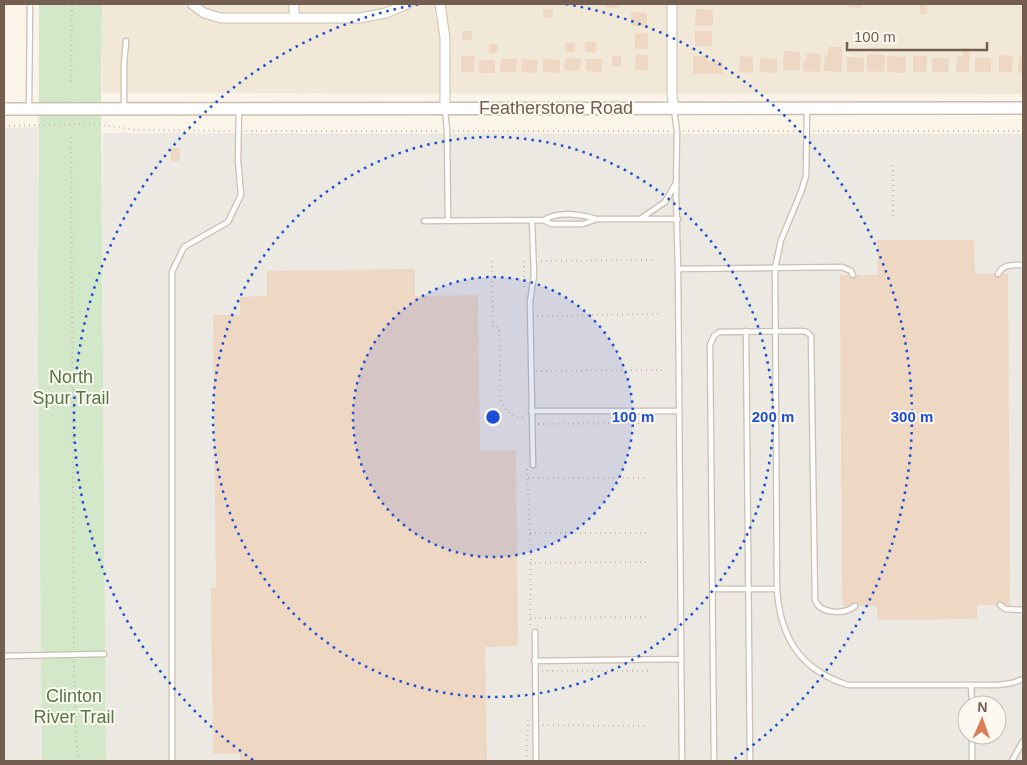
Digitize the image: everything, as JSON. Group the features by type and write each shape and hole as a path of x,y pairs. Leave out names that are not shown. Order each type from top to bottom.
{"street":[{"path":"192,4 208,15 222,18 294,18 369,17 392,11 407,4"},
{"path":"294,4 294,18"},
{"path":"440,4 444,38 445,108"},
{"path":"672,4 672,87 674,108"},
{"name":"Featherstone Road","path":"4,108 1023,108"}],"lane":[{"path":"29,108 30,4"},
{"path":"124,108 126,41"},
{"path":"172,761 172,272 184,247 228,222 241,195 238,161 239,108"},
{"path":"445,108 448,221"},
{"path":"674,108 677,131 682,761"},
{"path":"807,108 806,176 781,240 775,268 777,589 780,618 792,646 801,657 813,667 837,681 861,686 971,685 1005,684 1023,679"},
{"path":"640,220 665,202 677,182"},
{"path":"544,220 551,215 583,214 597,220"},
{"path":"424,221 544,220 551,224 583,224 597,220 678,219"},
{"path":"532,220 534,275 530,316 533,465"},
{"path":"998,274 1004,267 1009,265 1023,265"},
{"path":"678,269 842,267 851,271 853,275"},
{"path":"714,761 710,345 714,336 719,332 801,330 811,336 813,341 815,600 816,605 822,610 828,611 845,611 855,606"},
{"path":"746,331 750,761"},
{"path":"531,411 679,411"},
{"path":"712,589 777,589"},
{"path":"1000,605 1005,609 1023,610"},
{"path":"533,633 536,761"},
{"path":"4,656 104,654"},
{"path":"534,661 681,659"},
{"path":"971,685 972,695"},
{"path":"1012,761 1023,741"},
{"path":"972,745 972,761"}],"path":[{"path":"71,81 72,4"},
{"path":"4,126 96,124 137,130 230,131"},
{"path":"248,131 438,131"},
{"path":"456,131 657,131"},
{"path":"697,132 798,131"},
{"path":"816,131 1023,131"},
{"path":"71,137 74,654 78,761"},
{"path":"892,165 892,216"},
{"path":"538,261 652,260"},
{"path":"492,261 493,327 499,327 501,402 506,412 525,418"},
{"path":"524,261 524,289"},
{"path":"530,316 661,314"},
{"path":"531,371 662,370"},
{"path":"525,411 526,424 644,423"},
{"path":"527,469 530,533 530,618 533,633"},
{"path":"528,478 646,478"},
{"path":"530,533 646,533"},
{"path":"530,563 647,562"},
{"path":"530,618 649,617"},
{"path":"534,671 649,671"},
{"path":"527,761 528,710"},
{"path":"528,725 647,726"}],"shaded area":[{"path":"102,4 1023,4 1023,94 102,93"},
{"path":"38,127 38,367 42,761 4,761 4,128"},
{"path":"103,133 1023,134 1023,761 106,761"}],"green space":[{"name":"North Spur Trail","path":"39,4 102,4 101,106 106,761 42,761 38,367"}],"building":[{"path":"606,4 618,4 617,8 606,7"},
{"path":"848,4 861,4 861,8 848,7"},
{"path":"920,4 927,4 927,14 920,14"},
{"path":"543,9 553,9 553,18 543,18"},
{"path":"696,9 713,10 713,26 695,26"},
{"path":"631,12 647,13 647,26 631,26"},
{"path":"463,31 472,31 472,40 462,40"},
{"path":"695,31 712,31 712,46 695,46"},
{"path":"635,33 648,33 648,49 635,49"},
{"path":"585,42 596,42 596,53 585,52"},
{"path":"565,43 575,43 575,52 565,52"},
{"path":"489,44 498,44 497,53 489,53"},
{"path":"828,47 842,47 842,72 824,71 825,55 828,55"},
{"path":"963,48 970,48 969,72 956,72 957,56 962,56"},
{"path":"784,51 800,52 800,70 783,70"},
{"path":"807,53 821,54 820,72 803,71 803,62 806,62"},
{"path":"636,54 648,55 648,71 635,70"},
{"path":"867,54 885,55 884,72 867,71"},
{"path":"999,55 1013,56 1012,72 999,72"},
{"path":"461,56 475,56 474,72 461,72"},
{"path":"612,56 621,56 621,67 612,66"},
{"path":"693,56 708,56 708,61 723,61 723,74 693,74"},
{"path":"740,56 753,57 753,73 739,72"},
{"path":"887,56 906,57 906,73 887,72"},
{"path":"913,56 927,56 926,72 913,72"},
{"path":"1019,56 1023,56 1023,73 1018,73"},
{"path":"847,57 864,58 864,72 847,72"},
{"path":"565,58 581,59 580,71 564,71"},
{"path":"760,58 777,59 777,73 760,72"},
{"path":"932,58 949,58 948,72 932,72"},
{"path":"975,58 991,58 991,72 975,72"},
{"path":"501,59 517,59 516,72 500,72"},
{"path":"522,59 538,60 537,73 521,72"},
{"path":"543,59 560,60 560,73 543,72"},
{"path":"586,59 602,59 601,72 586,71"},
{"path":"479,60 495,60 495,73 479,73"},
{"path":"171,148 180,148 180,161 171,161"},
{"path":"877,240 974,240 975,274 1008,274 1010,605 977,605 977,619 877,620 877,606 842,606 840,275 878,275"},
{"path":"415,269 415,296 478,295 480,450 516,450 518,646 485,647 487,761 240,761 240,754 213,754 211,588 216,588 213,315 240,315 240,297 267,296 267,271"}],"park label":[{"name":"Clinton River Trail","path":"74,706"}]}
